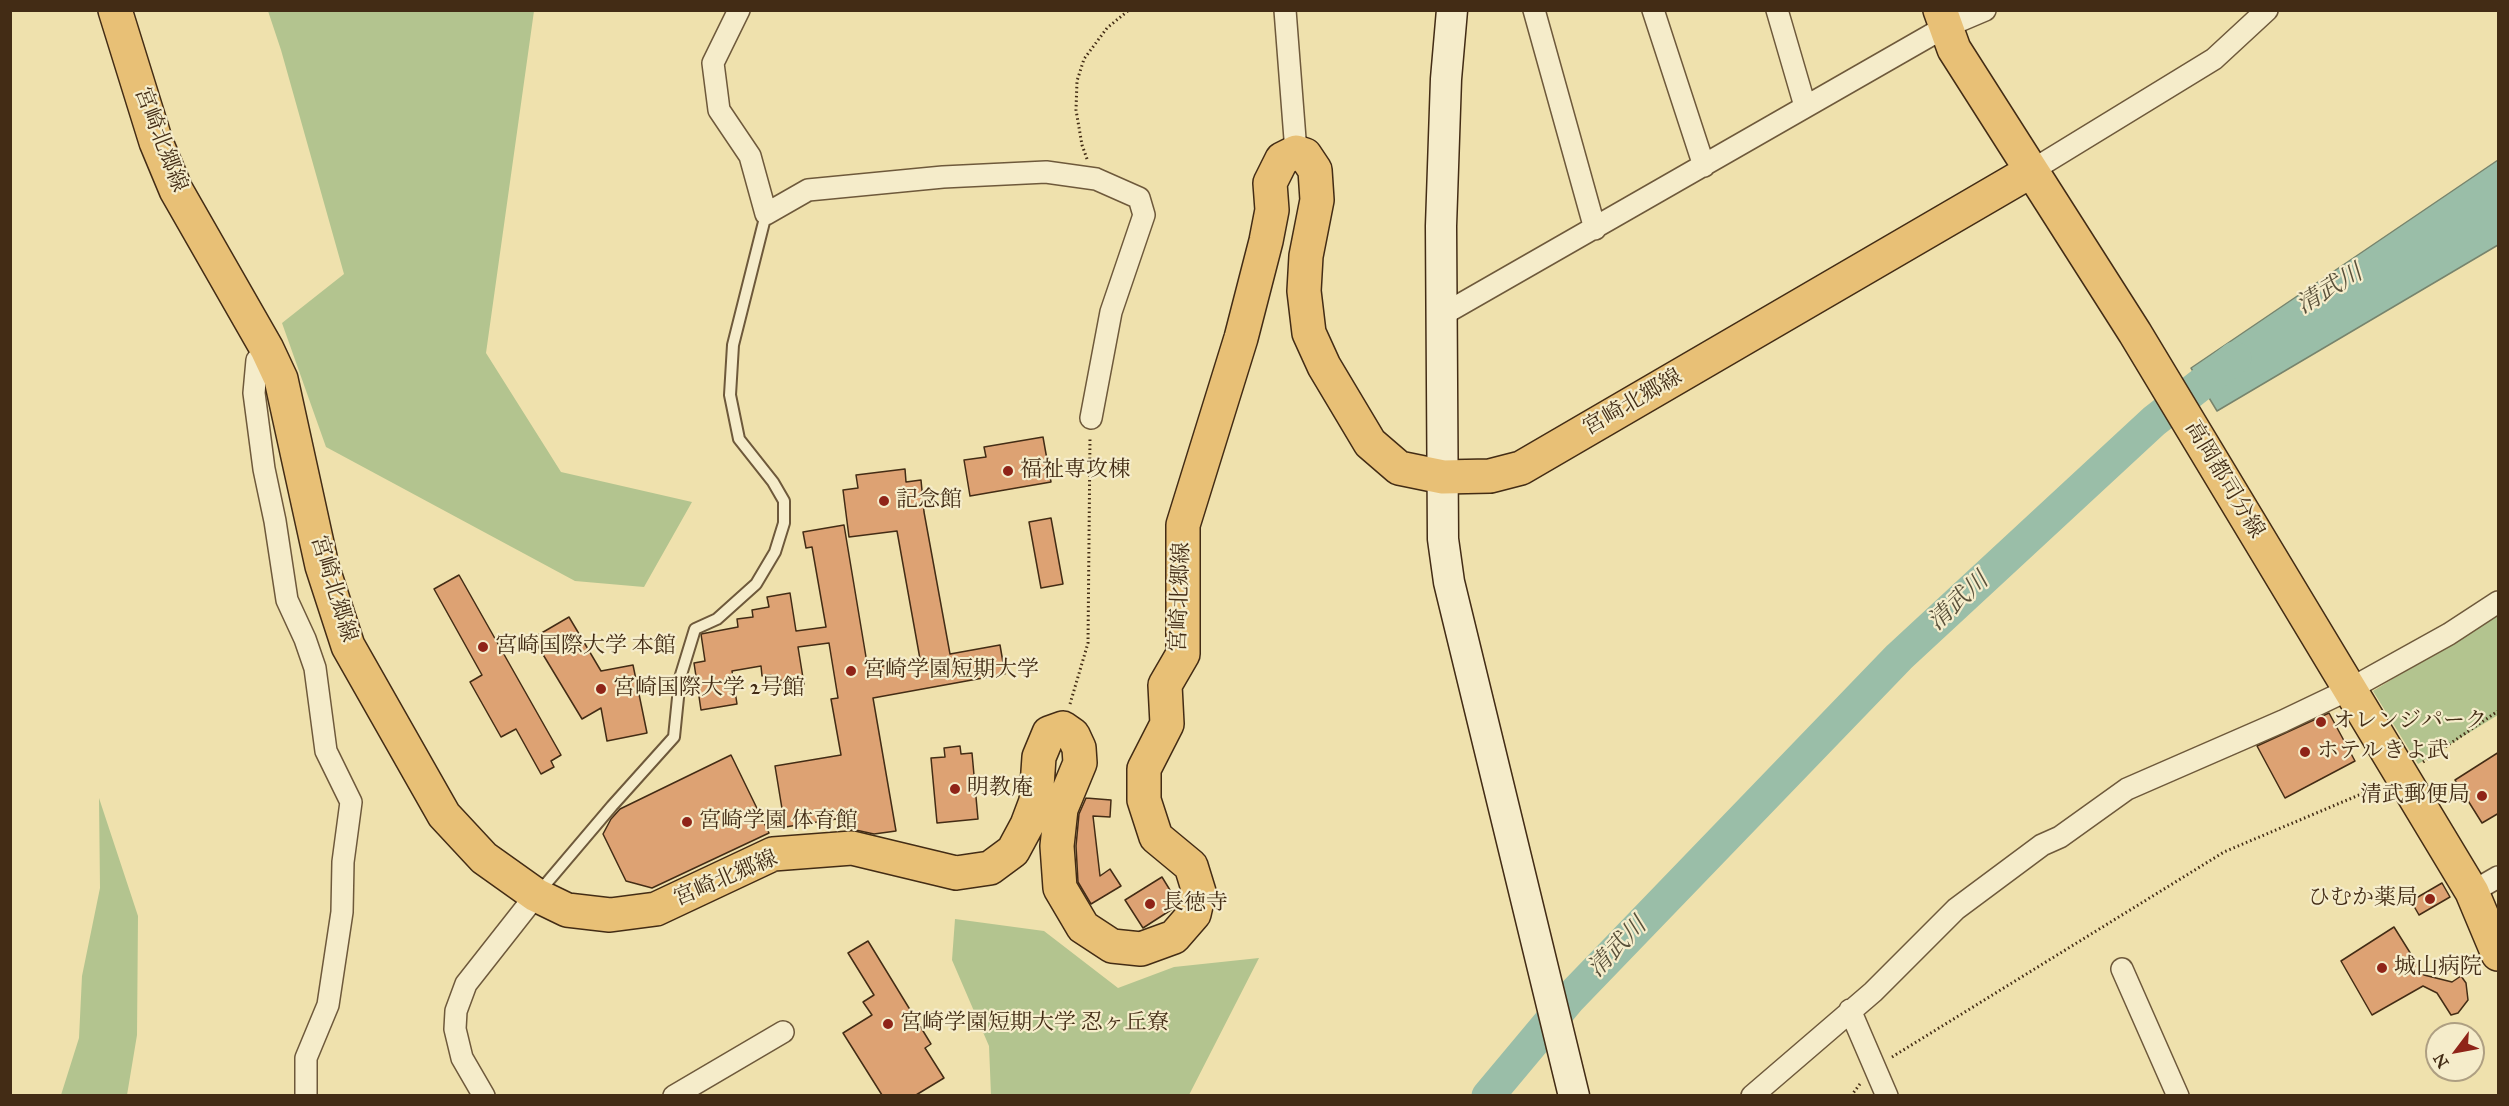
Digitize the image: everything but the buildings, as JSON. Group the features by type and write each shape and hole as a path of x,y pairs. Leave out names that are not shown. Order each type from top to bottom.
{"main road":[{"name":"宮崎北郷線","path":"115,10 156,142 176,190 267,349 281,379 322,566 348,646 444,815 484,858 536,895 567,910 610,915 656,909 773,854 852,848 956,873 990,868 1013,850 1027,825 1036,801 1039,757 1049,733 1063,728 1073,735 1079,748 1080,763 1061,809 1057,846 1060,888 1083,927 1112,946 1141,949 1174,937 1194,914 1199,892 1191,866 1156,837 1144,800 1143,769 1167,724 1165,686 1183,654 1183,525 1241,338 1272,210 1270,183 1282,159 1296,152 1305,154 1315,170 1317,200 1306,256 1304,291 1309,333 1324,366 1370,443 1399,468 1443,477 1490,476 1521,468 2031,171"},
{"name":"高岡都司分線","path":"1942,19 1954,49 2135,333 2402,777 2485,884 2499,954"}],"street":[{"path":"739,10 713,63 719,110 750,156 766,214 808,190 943,177 1046,171 1096,179 1138,198 1144,215 1111,312 1091,418"},
{"path":"1285,10 1296,152"},
{"path":"1452,10 1446,79 1442,203 1443,539 1449,582 1574,1095"},
{"path":"1534,10 1595,229"},
{"path":"1653,10 1704,166"},
{"path":"1778,10 1805,106"},
{"path":"1442,315 1704,166 1805,106 1942,19 1985,10"},
{"path":"2031,171 2214,58 2267,10"},
{"path":"267,349 257,360 254,393 286,600 305,639 315,668 326,751 351,802 343,862 342,912 328,1005 306,1058 306,1095"},
{"path":"1752,1095 1874,992 1956,909 2042,845 2060,837 2127,789 2283,722 2344,679 2449,634 2499,602"},
{"path":"484,1095 462,1058 455,1029 456,1011 466,984 536,895"},
{"path":"2122,969 2178,1095"},
{"path":"1850,1010 1887,1095"},
{"path":"674,1095 783,1032"}],"lane":[{"path":"536,895 675,737 680,678 695,629 717,619 756,584 775,552 784,524 784,501 773,482 739,439 730,395 733,345 766,214"}],"path":[{"path":"1096,179 1082,145 1076,110 1077,81 1084,59 1107,28 1130,10"},
{"path":"1063,728 1088,643 1091,418"},
{"path":"1851,1095 1875,1067 2224,852 2402,777 2499,711"}],"shaded area":[{"path":"268,11 534,11 486,353 561,472 692,502 644,587 575,581 326,447 282,323 344,274"},
{"path":"2498,614 2498,715 2418,764 2373,691"},
{"path":"99,798 138,916 137,1035 127,1095 61,1095 79,1038 82,976 100,888"},
{"path":"955,919 1044,931 1118,988 1174,967 1259,958 1189,1095 991,1095 989,1046 952,960"}],"water":[{"path":"2498,160 2498,245 2217,411 2191,368"}],"waterway":[{"name":"清武川","path":"1488,1096 1570,998 1899,657 2154,421 2235,358"}],"place":[{"name":"福祉専攻棟","path":"1008,471"},
{"name":"記念館","path":"884,501"},
{"name":"宮崎国際大学 本館","path":"483,647"},
{"name":"宮崎学園短期大学","path":"851,671"},
{"name":"宮崎国際大学 2号館","path":"601,689"},
{"name":"オレンジパーク","path":"2321,722"},
{"name":"ホテルきよ武","path":"2305,752"},
{"name":"明教庵","path":"955,789"},
{"name":"清武郵便局","path":"2482,796"},
{"name":"宮崎学園 体育館","path":"687,822"},
{"name":"ひむか薬局","path":"2430,899"},
{"name":"長徳寺","path":"1150,904"},
{"name":"城山病院","path":"2382,968"},
{"name":"宮崎学園短期大学 忍ヶ丘寮","path":"888,1024"}]}
